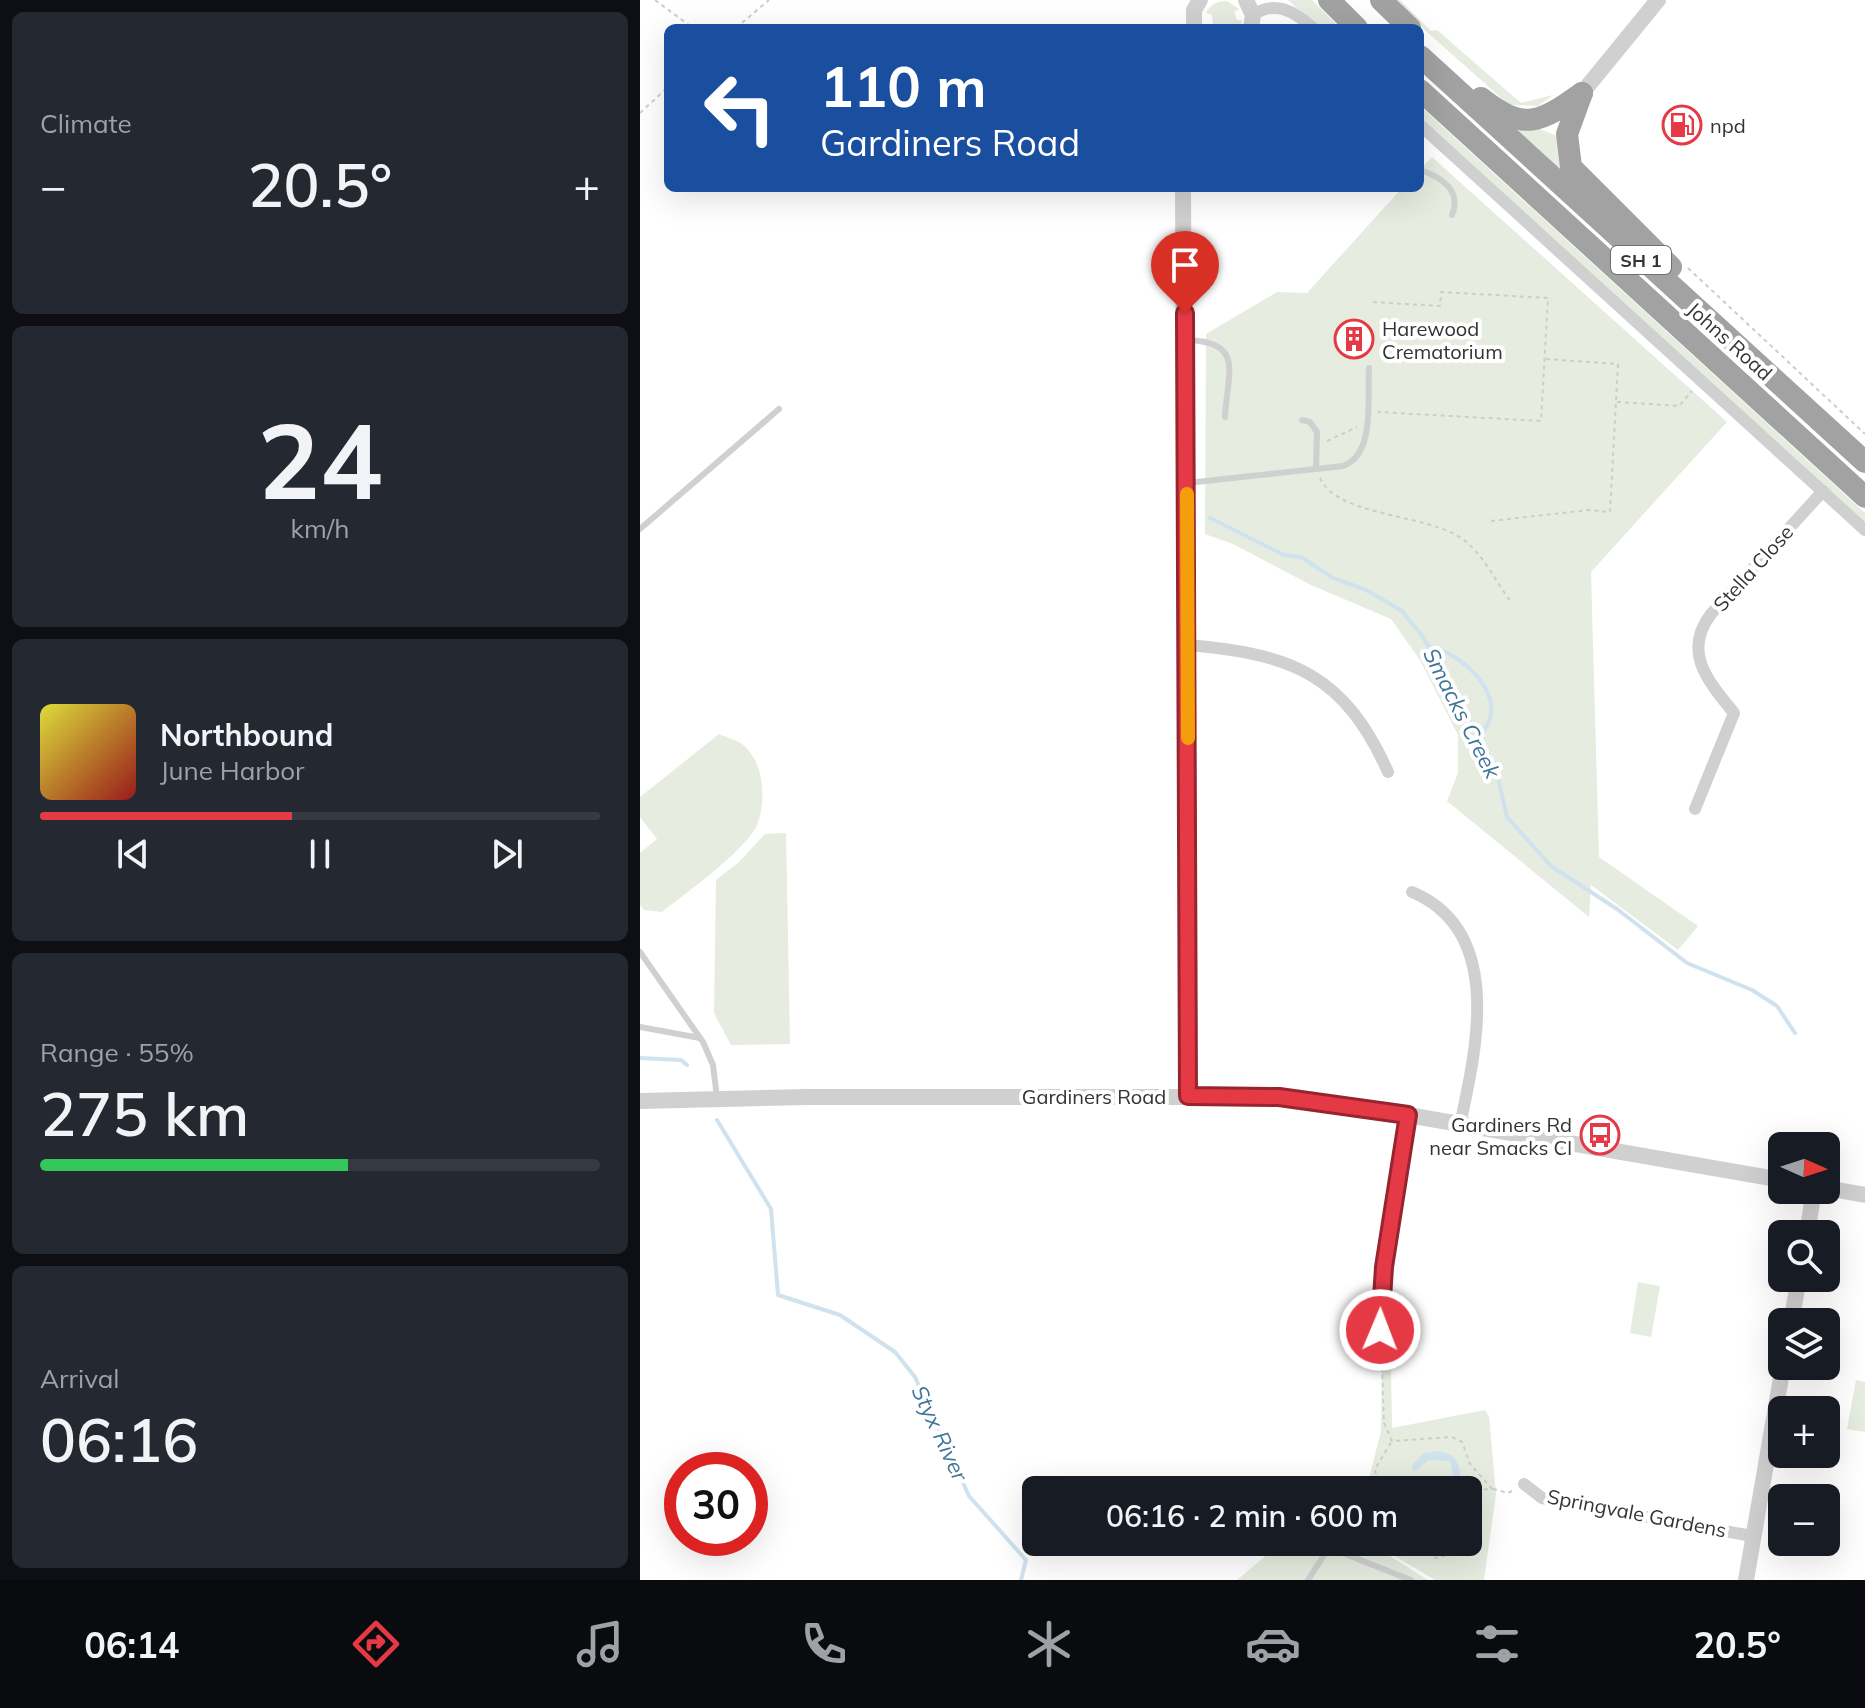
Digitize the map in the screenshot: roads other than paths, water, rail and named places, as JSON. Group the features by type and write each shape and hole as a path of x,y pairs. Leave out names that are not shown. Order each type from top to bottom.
{"highway":[{"path":"1329,0 1353,24"},
{"path":"1364,0 1388,24"},
{"path":"1381,0 1406,24"},
{"path":"1424,42 1480,97 1513,119 1542,119 1582,93"},
{"name":"Johns Road","path":"1424,60 1865,462"},
{"name":"SH 1","path":"1582,93 1566,142 1569,160 1578,177 1865,448"},
{"name":"Johns Road","path":"1424,94 1865,497"}],"street":[{"path":"1194,24 1194,10 1200,0"},
{"path":"1582,93 1658,0"},
{"path":"1250,14 1265,5 1278,3 1288,7 1308,24"},
{"path":"1424,129 1865,530"},
{"path":"1183,192 1188,645 1188,1096"},
{"name":"Stella Close","path":"1695,809 1734,713 1702,670 1697,658 1699,634 1711,614 1823,491"},
{"path":"1188,645 1277,661 1320,679 1356,713 1388,772"},
{"path":"1412,892 1431,901 1450,919 1469,955 1476,981 1479,1025 1460,1125"},
{"name":"Gardiners Road","path":"640,1101 1279,1097 1408,1115 1768,1178"},
{"path":"1369,1349 1376,1343 1380,1330 1384,1267 1408,1115"},
{"path":"1840,1191 1865,1195"},
{"path":"1746,1580 1780,1380"},
{"name":"Springvale Gardens","path":"1524,1484 1542,1498 1752,1536"}],"lane":[{"path":"1424,171 1435,175 1450,187 1456,201 1452,215"},
{"path":"1185,340 1215,342 1225,351 1230,371 1225,417"},
{"path":"1187,483 1355,462 1363,449 1369,368"},
{"path":"640,529 779,409"},
{"path":"1302,420 1314,426 1316,469"},
{"path":"640,952 710,1054 717,1099"},
{"path":"640,1027 700,1038"},
{"path":"1308,1580 1326,1552 1340,1552 1411,1580"}],"water":[{"path":"1439,1451 1452,1456 1458,1464 1460,1476 1453,1476 1450,1461 1429,1460 1414,1472 1412,1466 1423,1453"}],"waterway":[{"name":"Smacks Creek","path":"1210,518 1284,555 1301,557 1333,578 1366,590 1402,611 1423,637 1496,769 1507,817 1551,866 1617,909 1687,963 1752,990 1777,1006 1795,1033"},
{"path":"1428,646 1442,650 1469,668 1488,694 1491,708 1488,723 1478,736"},
{"name":"Styx River","path":"640,1058 681,1060 687,1065"},
{"name":"Styx River","path":"717,1120 771,1209 778,1295 840,1315 895,1352 915,1377 969,1496 1026,1560 1021,1580"}],"place":[{"name":"npd","path":"1682,125"},
{"name":"Harewood Crematorium","path":"1354,339"},
{"name":"Gardiners Rd near Smacks Cl","path":"1600,1135"}]}
